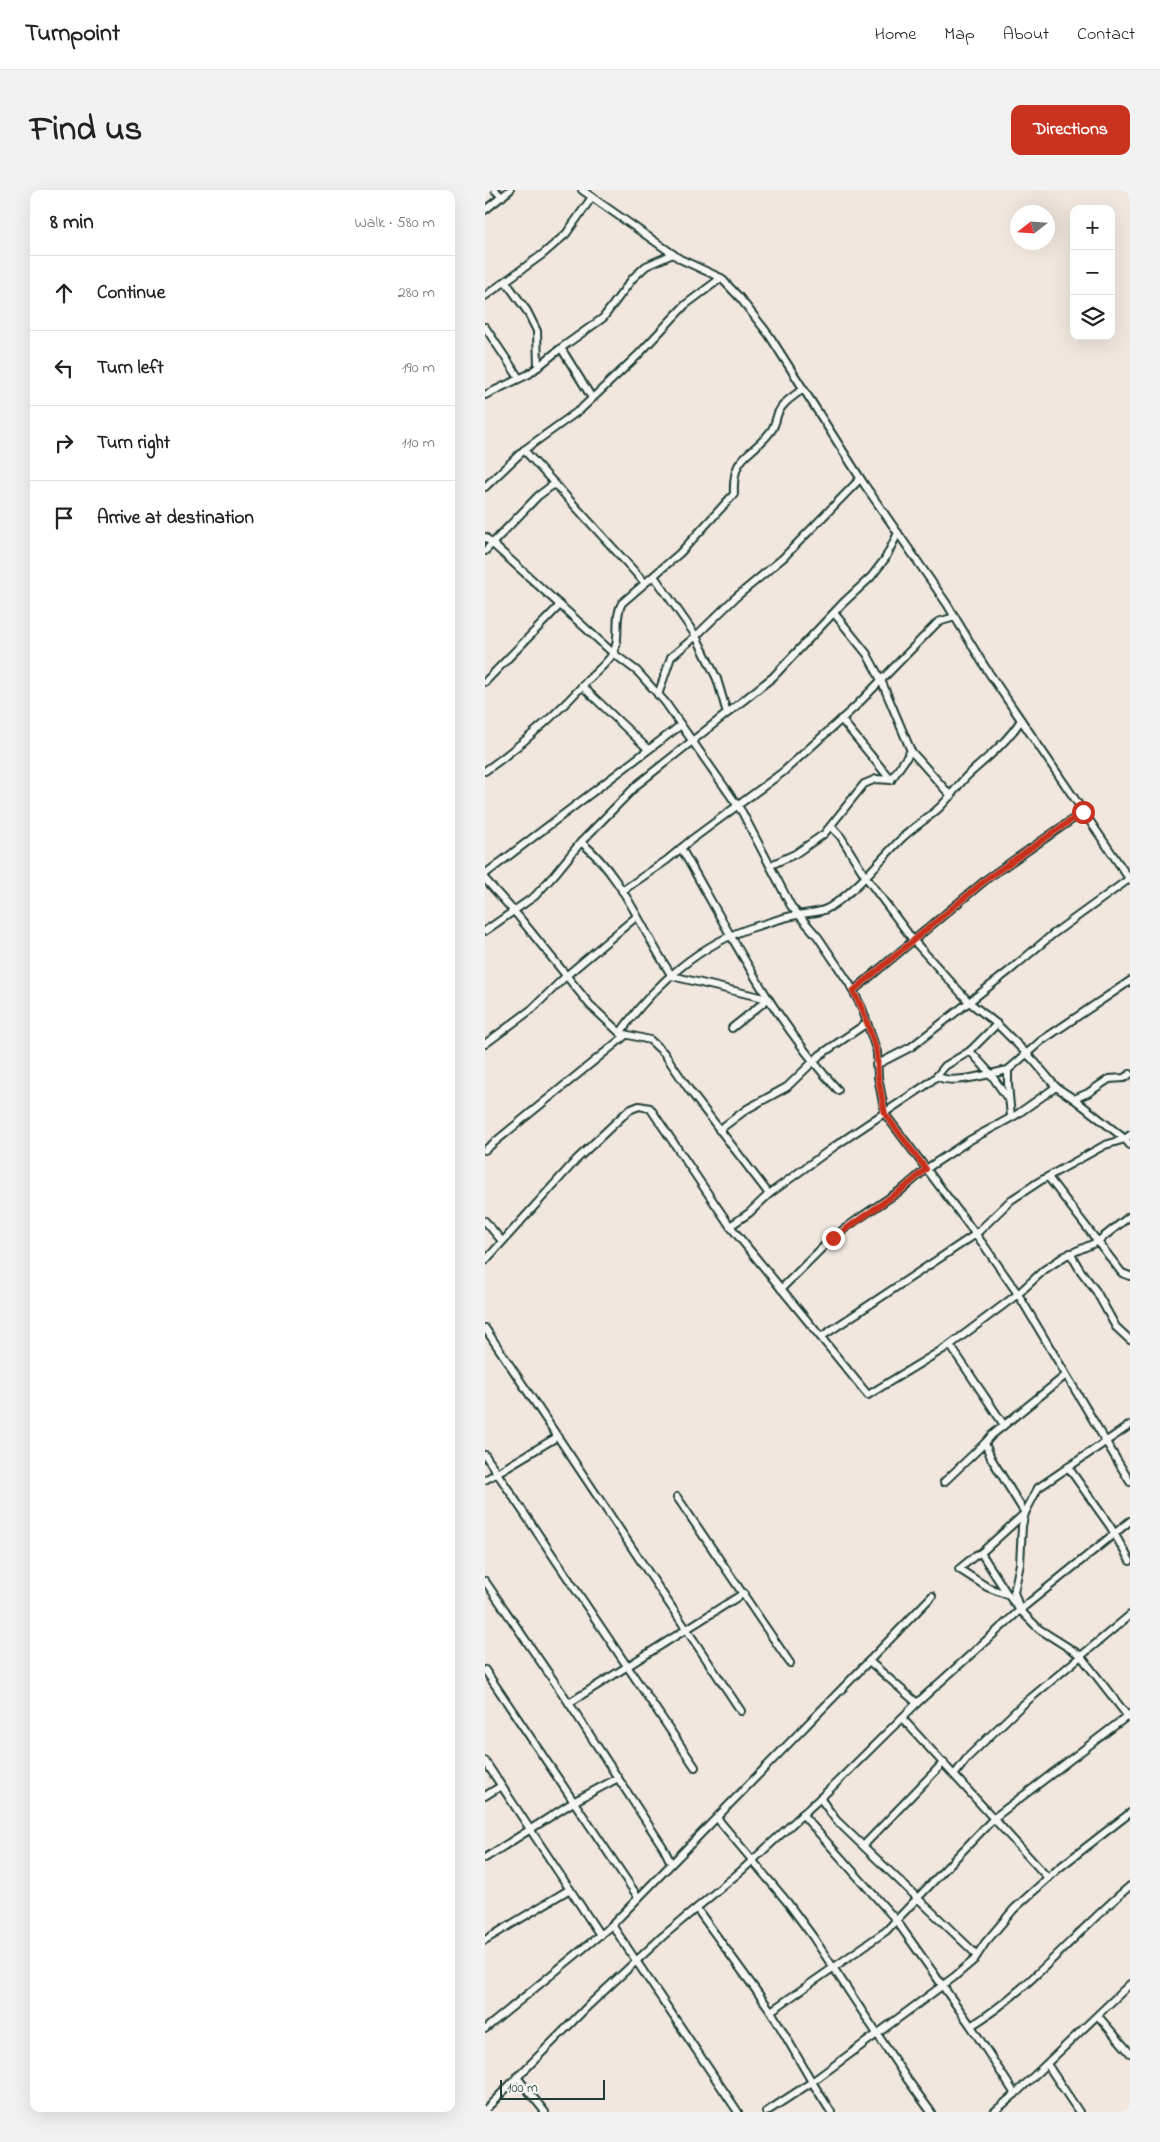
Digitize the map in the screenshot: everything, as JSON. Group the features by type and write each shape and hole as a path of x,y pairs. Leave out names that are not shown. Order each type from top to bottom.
{"street":[{"path":"495,190 501,197"},
{"path":"485,210 510,190"},
{"path":"582,190 680,259 721,278 740,298 769,335 861,479 955,618 985,667 1130,880 1053,934 911,1047 876,1065"},
{"path":"485,296 543,254 566,234 592,197"},
{"path":"485,395 538,367 603,318 633,278 646,266 673,254"},
{"path":"485,486 524,450 581,409 638,355 685,305 721,278"},
{"path":"506,282 527,311 537,331 538,367"},
{"path":"485,326 519,378"},
{"path":"561,348 592,398"},
{"path":"485,771 517,748 563,707 613,654 617,634 617,611 622,603 680,553 734,494 733,478 738,464 772,430 779,410 787,400 803,389"},
{"path":"524,450 645,583"},
{"path":"658,695 671,657 696,636 735,598 783,558 861,479"},
{"path":"485,551 538,496 554,484"},
{"path":"485,931 535,896 581,842 638,784 773,678 871,577 885,559 898,533"},
{"path":"485,537 613,654 637,671 658,695 738,806 771,865 791,906 818,938 853,991 877,1052 876,1065 885,1114 976,1234 1018,1294 1130,1482"},
{"path":"654,576 696,636 717,679 727,713"},
{"path":"485,682 560,605"},
{"path":"834,613 867,654 881,680 911,751 951,796"},
{"path":"622,891 783,772 841,719 938,622 955,618"},
{"path":"583,686 649,749"},
{"path":"841,719 891,780"},
{"path":"485,1150 623,1034 639,1007 689,962 732,935 798,914 814,914 830,907 865,876 903,837 951,796 967,775 984,761 1021,720"},
{"path":"485,874 681,726"},
{"path":"891,780 911,751"},
{"path":"771,865 795,854 824,834 864,784 876,779 891,780"},
{"path":"853,991 988,878 1083,812"},
{"path":"831,826 841,837 865,876 913,940 969,1002 997,1024 1057,1087 1127,1137 1130,1145"},
{"path":"581,842 592,851 609,871 654,950 672,976 768,999"},
{"path":"681,848 768,999 813,1063 838,1090"},
{"path":"485,879 514,911 590,1005 623,1034 650,1040 664,1053 719,1130 769,1194"},
{"path":"485,1044 532,1009 566,976 636,917"},
{"path":"937,1076 942,1079 956,1080 1009,1070 1041,1041 1130,981"},
{"path":"732,1028 768,999"},
{"path":"719,1130 747,1110 787,1087 840,1040 867,1023"},
{"path":"730,1226 749,1214 769,1194 835,1146 885,1114 937,1076 945,1066 969,1051 997,1024"},
{"path":"969,1051 990,1073 1009,1101"},
{"path":"1009,1070 1011,1117"},
{"path":"1074,1099 1109,1079 1124,1078 1130,1074"},
{"path":"781,1289 833,1238 904,1188 926,1169 1057,1087"},
{"path":"485,1261 501,1241 576,1160 629,1110 639,1106 650,1108 730,1226 868,1395 950,1345 1018,1294 1044,1270 1070,1254 1097,1242 1130,1216"},
{"path":"821,1337 976,1234 1011,1200 1105,1145 1127,1137"},
{"path":"1048,1177 1097,1242 1122,1272 1130,1276"},
{"path":"485,1221 501,1241"},
{"path":"1070,1254 1096,1290 1116,1327 1130,1340"},
{"path":"485,1328 741,1711"},
{"path":"950,1345 1004,1425"},
{"path":"944,1482 1004,1425 1066,1375"},
{"path":"1008,1595 987,1588 959,1569 975,1555 981,1553 1025,1513 1038,1488 1130,1425"},
{"path":"485,1480 557,1437"},
{"path":"985,1443 991,1458 1025,1513 1020,1564 1014,1592 1020,1610"},
{"path":"485,1455 695,1767"},
{"path":"1068,1467 1114,1533 1130,1561"},
{"path":"677,1497 790,1662"},
{"path":"485,2110 637,1960 697,1909 820,1798 917,1703 1020,1610 1130,1521"},
{"path":"771,2011 885,1930 994,1818 1129,1716 1080,1655 1039,1628 1020,1610 981,1553"},
{"path":"486,1583 569,1703 663,1847 671,1864"},
{"path":"569,1703 744,1593"},
{"path":"485,2029 612,1925 932,1596"},
{"path":"955,1774 968,1757 1019,1707 1130,1615"},
{"path":"869,1661 917,1703"},
{"path":"485,1670 638,1897"},
{"path":"902,1718 1048,1878"},
{"path":"485,1761 600,1935"},
{"path":"863,1845 944,1762"},
{"path":"485,1858 575,1801 618,1778"},
{"path":"485,1796 501,1786"},
{"path":"820,1798 836,1820 977,1955"},
{"path":"766,2112 812,2082 943,1985 973,1960 1015,1909 1048,1878 1087,1845 1130,1813"},
{"path":"802,1814 896,1920 943,1985 1015,2094"},
{"path":"717,1818 788,1903 835,1967 931,2112"},
{"path":"971,2026 1009,2000 1101,1910 1130,1886"},
{"path":"485,1940 570,1889"},
{"path":"697,1909 771,2011 831,2112"},
{"path":"612,1925 738,2112"},
{"path":"994,2112 1130,1984"},
{"path":"1098,2016 1130,2053"},
{"path":"1047,2064 1079,2112"},
{"path":"517,2077 545,2112"}],"route":[{"path":"833,1238 904,1188 926,1169 885,1114 876,1065 877,1052 862,1008 853,991 988,878 1083,812"}]}
